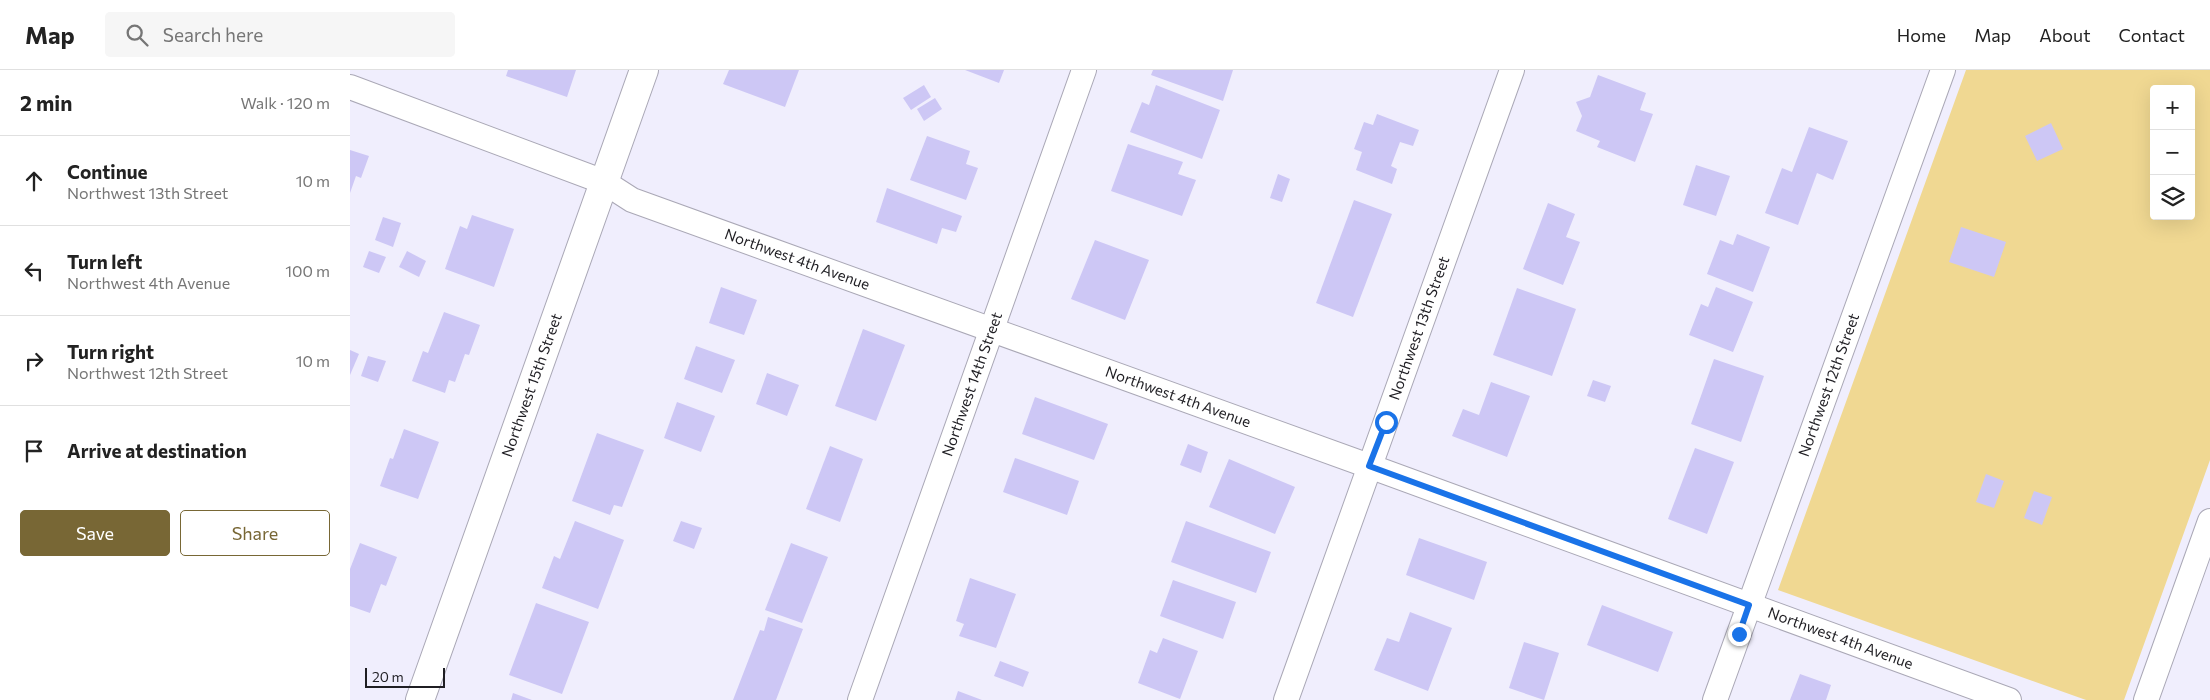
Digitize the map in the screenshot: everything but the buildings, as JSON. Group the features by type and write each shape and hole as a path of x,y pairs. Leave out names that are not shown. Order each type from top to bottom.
{"street":[{"name":"Northwest 15th Street","path":"420,700 644,70"},
{"name":"Northwest 14th Street","path":"860,700 1084,70"},
{"name":"Northwest 13th Street","path":"1286,700 1512,70"},
{"name":"Northwest 12th Street","path":"1715,700 1943,70"},
{"name":"Northwest 4th Avenue","path":"350,87 604,182 632,200 1369,466 2008,700"},
{"path":"2146,700 2210,521"}],"shaded area":[{"path":"1966,70 2210,70 2210,460 2124,700 2086,700 1778,590"}],"route":[{"path":"1386,422 1369,466 1749,605 1739,634"}]}
